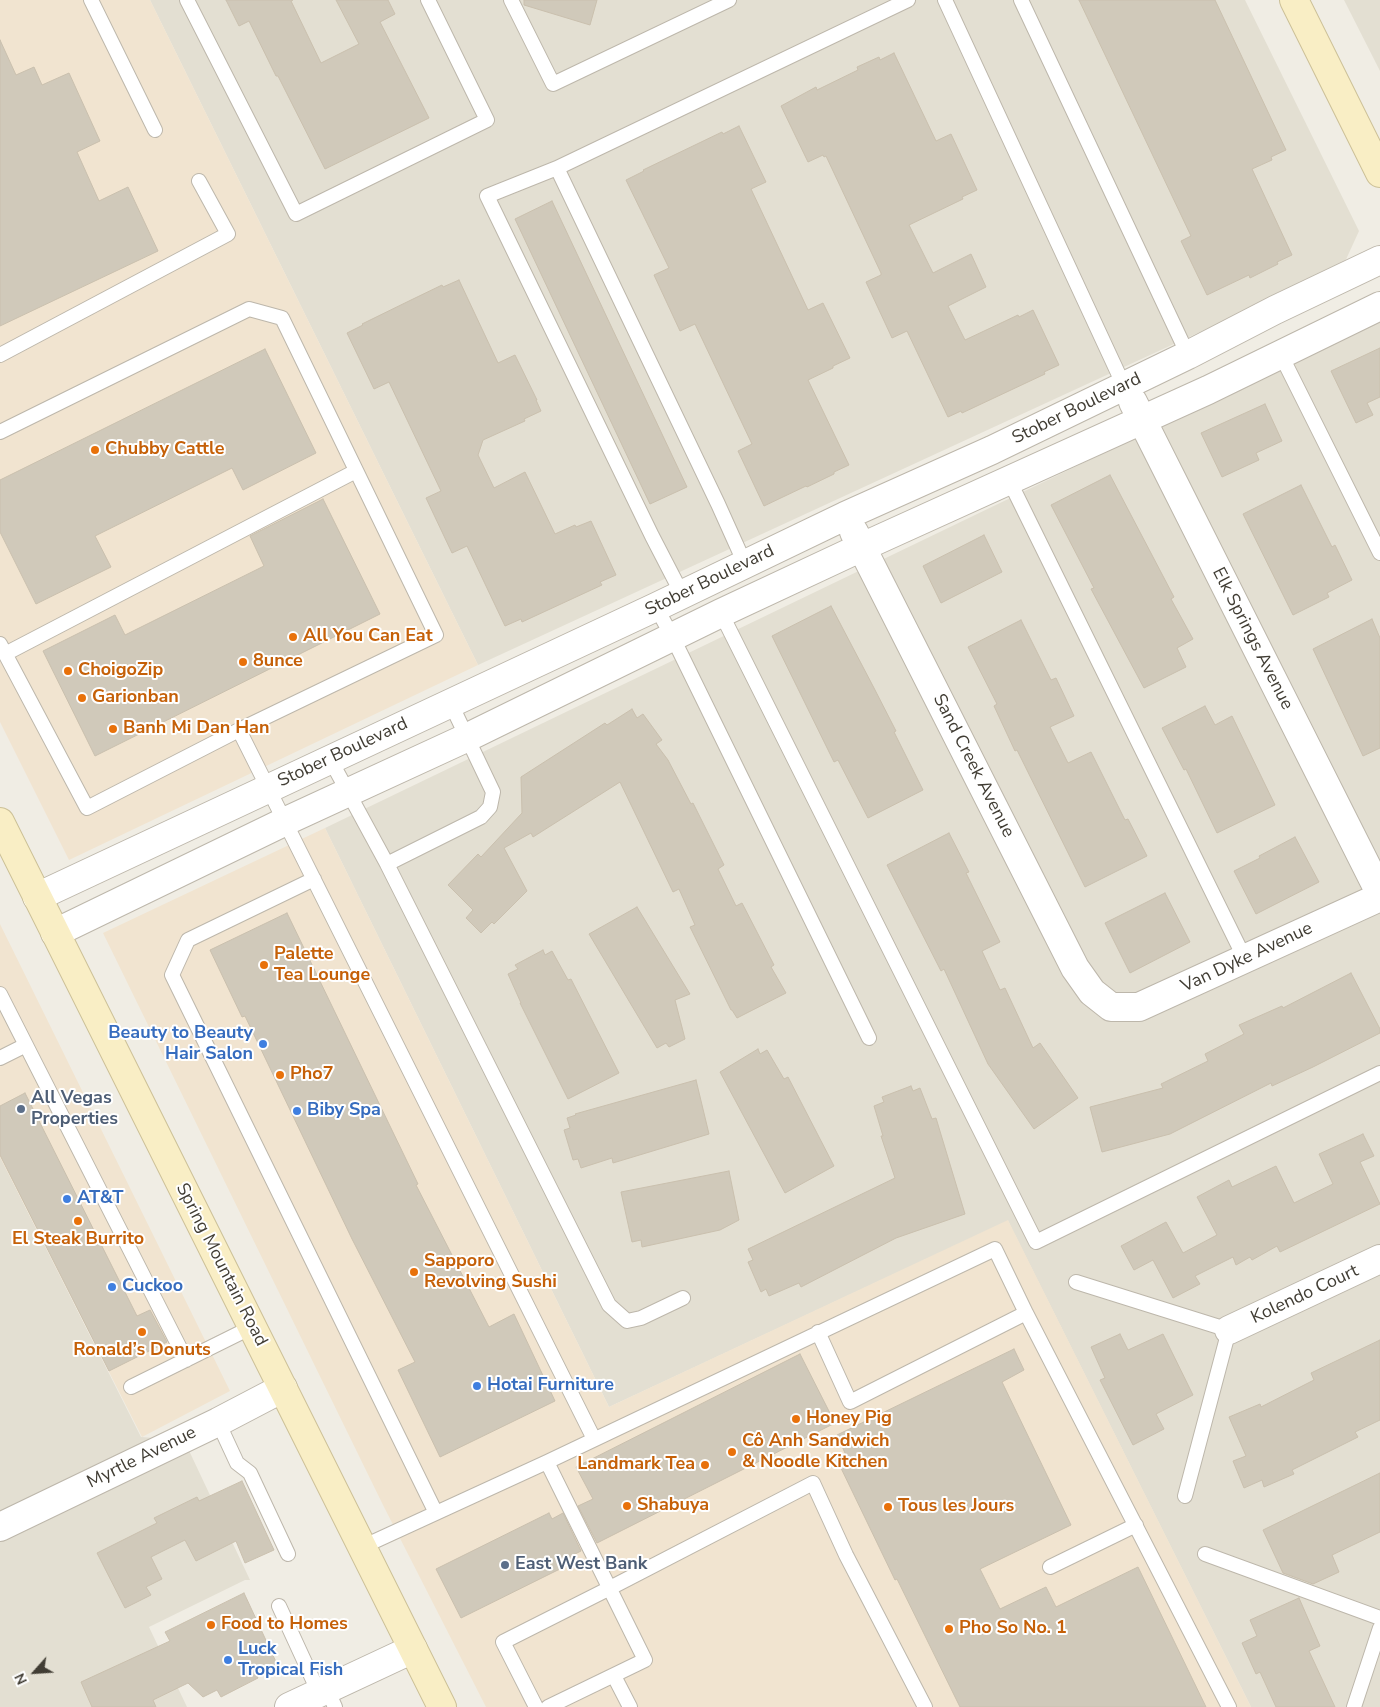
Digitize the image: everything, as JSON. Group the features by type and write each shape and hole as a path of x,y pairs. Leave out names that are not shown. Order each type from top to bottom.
{"main road":[{"path":"1294,0 1380,173"},
{"name":"Spring Mountain Road","path":"0,822 442,1707"}],"street":[{"name":"Stober Boulevard","path":"37,897 268,787 451,704 845,516 992,450 1188,356 1275,310 1380,260"},
{"name":"Stober Boulevard","path":"55,933 286,821 466,738 721,613 1280,355 1380,306"},
{"name":"Elk Springs Avenue","path":"1124,386 1380,895"},
{"name":"Sand Creek Avenue","path":"845,516 1075,968 1092,992 1111,1007"},
{"name":"Van Dyke Avenue","path":"1111,1007 1139,1007 1380,895"},
{"name":"Kolendo Court","path":"1229,1330 1380,1259"},
{"name":"Myrtle Avenue","path":"0,1526 218,1422 283,1388"},
{"path":"289,1707 327,1696 414,1649"}],"lane":[{"path":"91,0 156,130"},
{"path":"187,0 296,214 487,120 428,0"},
{"path":"511,0 553,84 729,0"},
{"path":"682,594 652,536 488,196 557,168 908,0"},
{"path":"945,0 1124,386"},
{"path":"1021,0 1188,356"},
{"path":"557,168 745,564"},
{"path":"0,355 228,234 199,181"},
{"path":"0,432 249,309 282,318 436,635 239,730 87,808 3,649 356,471"},
{"path":"1280,355 1380,553"},
{"path":"1009,480 1244,959"},
{"path":"656,607 673,638 869,1038"},
{"path":"721,613 1036,1242 1380,1074"},
{"path":"387,864 482,817 490,807 492,792 451,704"},
{"path":"239,730 594,1439"},
{"path":"330,759 387,864 610,1304 627,1321 641,1318 683,1298"},
{"path":"314,879 188,940 172,975 436,1513"},
{"path":"0,994 186,1360"},
{"path":"0,1058 26,1045"},
{"path":"362,1547 547,1462 995,1249 1026,1314 1229,1707"},
{"path":"1076,1282 1229,1330 1185,1496"},
{"path":"818,1332 850,1402 1026,1314"},
{"path":"131,1387 252,1327"},
{"path":"218,1422 237,1463 250,1473 288,1554"},
{"path":"547,1462 645,1660 548,1707"},
{"path":"536,1707 502,1642 813,1483 846,1555 925,1707"},
{"path":"1050,1567 1136,1525"},
{"path":"1206,1554 1380,1618"},
{"path":"279,1606 327,1696"},
{"path":"1354,1707 1380,1628"},
{"path":"614,1676 630,1707"}],"shaded area":[{"path":"0,0 150,0 478,665 69,860 0,722"},
{"path":"150,0 1245,0 1359,231 1343,266 478,665"},
{"path":"1344,0 1380,0 1380,71"},
{"path":"1380,320 1380,1707 1251,1707 1008,1221 609,1407 325,828"},
{"path":"325,828 609,1407 1008,1220 1251,1707 486,1707 383,1505 103,933"},
{"path":"0,924 230,1391 142,1437 0,1157"},
{"path":"0,1157 141,1437 184,1440 250,1580 245,1580 149,1627 187,1707 0,1707"}],"building":[{"path":"226,0 293,0 291,1 321,63 359,44 336,0 388,0 395,14 380,22 429,118 325,169 249,21 239,26"},
{"path":"524,0 597,0 590,25 524,5"},
{"path":"1079,0 1215,0 1286,150 1271,157 1272,160 1252,169 1292,255 1250,278 1249,275 1207,295 1181,241 1191,236"},
{"path":"0,40 16,75 34,67 42,85 69,73 100,141 77,152 99,201 128,187 158,251 0,326"},
{"path":"894,53 936,141 951,134 977,190 962,197 963,199 909,225 933,273 971,254 986,287 948,306 965,340 1033,310 1059,365 1044,372 1045,374 962,413 961,411 948,417 907,331 892,338 866,282 881,275 881,273 826,156 824,157 823,155 808,162 781,106 816,87 817,90 858,70 857,67 879,57 880,60"},
{"path":"739,126 766,182 751,189 808,310 823,303 850,358 808,380 849,465 834,472 834,474 764,506 738,451 752,444 695,324 680,331 654,275 669,268 626,180 722,132 723,134"},
{"path":"552,201 687,487 650,504 515,219"},
{"path":"459,280 498,363 515,355 541,411 524,419 525,421 483,440 478,455 494,488 525,472 555,534 575,525 576,527 591,521 616,575 600,582 602,585 522,622 521,619 505,626 467,546 452,553 426,498 441,491 389,382 374,389 347,333 442,285 443,287"},
{"path":"1380,348 1380,397 1367,403 1373,415 1356,423 1331,371"},
{"path":"265,349 316,453 243,490 232,468 95,536 111,567 36,604 0,532 0,480"},
{"path":"1265,404 1282,441 1256,453 1259,460 1222,477 1201,433"},
{"path":"1110,475 1174,597 1171,599 1193,639 1177,648 1186,667 1144,688 1091,589 1094,588 1051,505"},
{"path":"1301,485 1332,547 1335,545 1352,580 1327,593 1329,597 1293,615 1243,514"},
{"path":"323,499 380,614 95,756 43,651 115,615 125,635 264,566 250,536"},
{"path":"984,535 1002,572 941,603 923,566"},
{"path":"831,606 896,731 894,732 923,790 868,818 838,760 834,762 772,636"},
{"path":"1372,619 1380,638 1380,748 1363,756 1313,649"},
{"path":"1021,620 1051,680 1056,678 1074,716 1050,727 1068,763 1091,752 1125,820 1128,819 1147,856 1085,887 1017,750 1015,751 994,706 997,704 968,647"},
{"path":"1205,706 1215,725 1232,716 1275,805 1217,833 1186,769 1184,770 1162,728"},
{"path":"632,709 637,718 643,714 662,740 656,744 668,760 691,804 693,803 724,865 718,869 736,906 742,903 774,965 771,967 786,993 737,1018 731,1010 690,927 695,925 679,889 673,892 620,782 533,837 531,833 504,848 527,891 494,924 492,922 481,933 466,918 473,910 448,885 478,854 481,857 522,813 521,777 605,723 607,725"},
{"path":"949,833 969,872 966,873 1000,942 982,951 1000,990 1005,988 1033,1048 1040,1043 1078,1098 1034,1129 988,1064 944,969 941,971 887,865"},
{"path":"1295,837 1319,882 1256,914 1234,871"},
{"path":"1165,893 1190,942 1130,973 1105,923"},
{"path":"637,907 690,994 675,1000 685,1039 669,1047 666,1043 657,1048 589,934"},
{"path":"287,913 418,1184 416,1185 489,1327 514,1314 555,1401 440,1457 398,1370 415,1362 352,1239 245,1016 242,1017 210,950"},
{"path":"543,950 545,955 552,951 568,980 571,979 619,1073 568,1099 520,1003 508,974 518,969 515,965"},
{"path":"1351,973 1380,1029 1380,1033 1272,1086 1271,1083 1170,1134 1102,1152 1090,1107 1163,1088 1161,1084 1208,1061 1205,1054 1244,1034 1239,1025 1282,1006 1283,1008"},
{"path":"758,1049 760,1054 767,1050 784,1079 788,1077 834,1166 785,1193 720,1072"},
{"path":"696,1080 709,1134 613,1163 612,1158 581,1168 578,1159 573,1160 564,1130 570,1128 567,1118 575,1114"},
{"path":"911,1086 913,1091 920,1088 932,1119 936,1118 965,1214 896,1238 801,1287 799,1283 769,1296 766,1289 761,1292 748,1262 753,1260 748,1249 895,1178 881,1136 883,1136 874,1106 884,1102 882,1097"},
{"path":"25,1093 137,1316 150,1310 167,1342 109,1371 0,1155 0,1106"},
{"path":"1363,1134 1374,1156 1360,1162 1380,1204 1280,1252 1277,1246 1252,1260 1250,1257 1236,1265 1233,1257 1195,1276 1200,1284 1173,1298 1153,1260 1134,1270 1121,1246 1166,1222 1183,1253 1217,1235 1197,1197 1229,1180 1232,1187 1276,1166 1294,1203 1333,1184 1319,1154"},
{"path":"729,1171 739,1220 720,1230 642,1247 641,1240 632,1242 621,1192"},
{"path":"1120,1334 1128,1350 1163,1334 1193,1395 1156,1414 1164,1429 1133,1445 1100,1380 1105,1378 1091,1347"},
{"path":"1380,1340 1380,1420 1355,1432 1358,1437 1292,1470 1294,1474 1264,1487 1262,1480 1244,1488 1233,1461 1246,1456 1229,1417 1260,1404 1261,1407 1314,1380 1311,1373"},
{"path":"1014,1349 1024,1370 1002,1382 1071,1525 980,1569 1000,1609 1046,1587 1056,1607 1138,1567 1206,1707 960,1707 897,1579 895,1580 840,1466 849,1462 837,1435"},
{"path":"800,1354 835,1423 597,1543 578,1506 593,1499 576,1467"},
{"path":"1380,1473 1380,1532 1332,1555 1339,1572 1313,1584 1283,1573 1263,1530"},
{"path":"242,1481 274,1550 245,1563 236,1541 196,1561 185,1540 151,1557 162,1579 146,1587 151,1595 125,1608 97,1553 157,1523 154,1518 197,1497 199,1501"},
{"name":"East West Bank","path":"549,1513 552,1519 563,1513 581,1551 571,1556 574,1562 461,1618 436,1569"},
{"path":"244,1593 277,1664 257,1676 258,1678 221,1697 217,1690 203,1697 188,1683 153,1700 156,1707 92,1707 81,1682 170,1641 165,1632"},
{"path":"1299,1598 1320,1646 1309,1651 1335,1707 1276,1707 1260,1672 1256,1674 1242,1643 1257,1636 1250,1620"}],"place":[{"name":"Chubby Cattle","path":"95,450"},
{"name":"All You Can Eat","path":"293,637"},
{"name":"8unce","path":"243,662"},
{"name":"ChoigoZip","path":"68,671"},
{"name":"Garionban","path":"82,698"},
{"name":"Banh Mi Dan Han","path":"113,729"},
{"name":"Palette Tea Lounge","path":"264,965"},
{"name":"Beauty to Beauty Hair Salon","path":"263,1044"},
{"name":"Pho7","path":"280,1075"},
{"name":"All Vegas Properties","path":"21,1109"},
{"name":"Biby Spa","path":"297,1111"},
{"name":"AT&T","path":"67,1199"},
{"name":"El Steak Burrito","path":"78,1221"},
{"name":"Sapporo Revolving Sushi","path":"414,1272"},
{"name":"Cuckoo","path":"112,1287"},
{"name":"Ronald’s Donuts","path":"142,1332"},
{"name":"Hotai Furniture","path":"477,1386"},
{"name":"Honey Pig","path":"796,1419"},
{"name":"Cô Anh Sandwich & Noodle Kitchen","path":"732,1452"},
{"name":"Landmark Tea","path":"705,1465"},
{"name":"Shabuya","path":"627,1506"},
{"name":"Tous les Jours","path":"888,1507"},
{"name":"East West Bank","path":"505,1565"},
{"name":"Food to Homes","path":"211,1625"},
{"name":"Pho So No. 1","path":"949,1629"},
{"name":"Luck Tropical Fish","path":"228,1660"}]}
